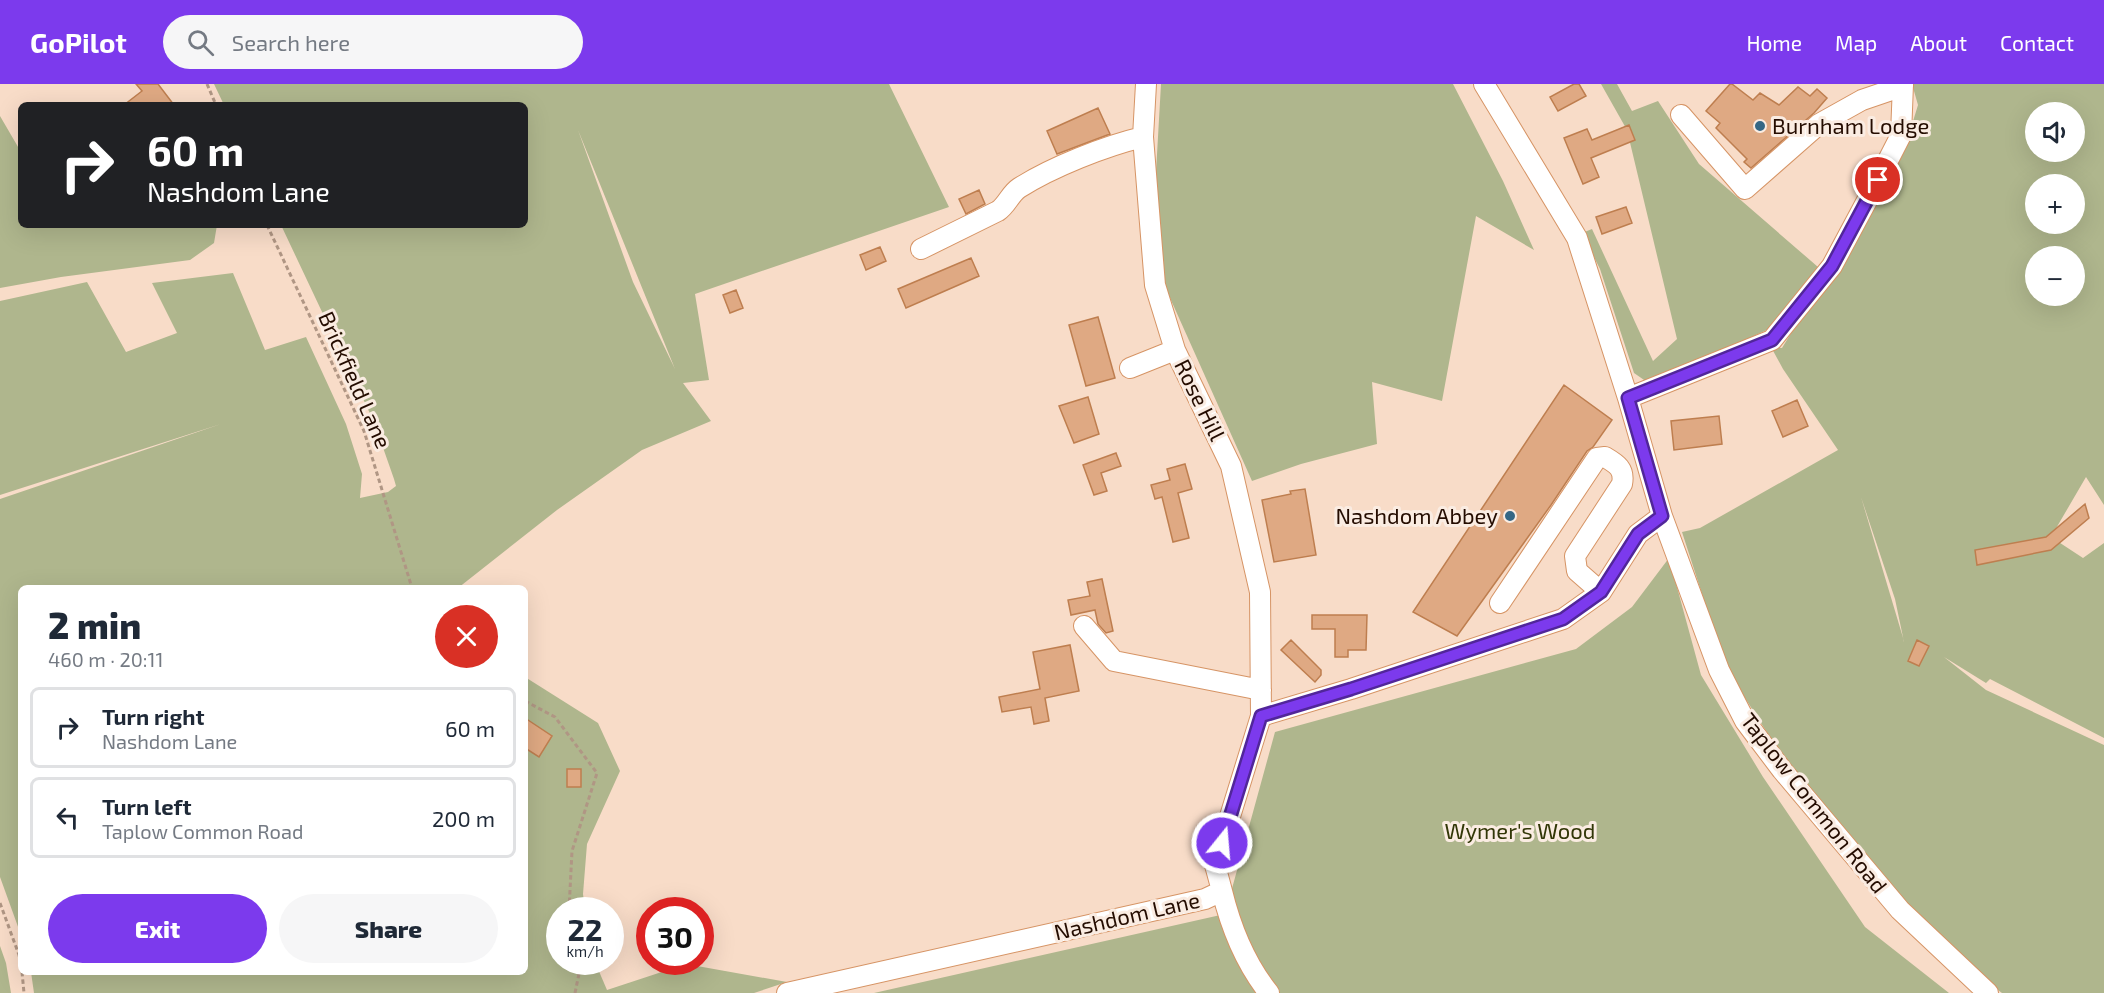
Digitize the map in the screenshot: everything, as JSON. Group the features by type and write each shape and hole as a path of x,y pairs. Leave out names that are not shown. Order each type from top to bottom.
{"street":[{"name":"Rose Hill","path":"1146,84 1143,137 1155,285 1176,350 1232,466 1260,592 1261,716"},
{"name":"Taplow Common Road","path":"1484,84 1577,238 1628,398 1662,516 1719,670 1745,721 1782,770 1900,910 1988,993"},
{"path":"1628,398 1772,340 1832,266 1901,135 1903,85 1862,100 1819,124 1745,189 1681,115"},
{"path":"921,249 998,211 1005,206 1012,192 1036,179 1105,148 1143,137"},
{"path":"1130,368 1176,350"},
{"path":"1500,603 1597,458 1605,457 1619,466 1624,475 1622,484 1575,556 1577,571 1601,592"},
{"path":"1261,716 1351,689 1563,619 1601,592 1638,534 1662,516"},
{"path":"1084,626 1114,661 1261,690"},
{"name":"Nashdom Lane","path":"787,993 1205,899 1222,891 1215,865 1261,716"},
{"path":"1222,891 1235,934 1255,975 1269,993"}],"path":[{"path":"207,84 215,102"},
{"name":"Brickfield Lane","path":"268,228 364,431 411,585"},
{"path":"528,703 555,717 597,773 572,851 570,897"},
{"path":"0,903 18,950"},
{"path":"22,975 24,993"},
{"path":"575,993 579,975"}],"green space":[{"path":"214,84 889,84 949,207 695,294 709,380 683,383 711,421 642,450 557,510 462,585 18,585 18,927 0,877 0,499 221,424 0,495 0,301 87,282 126,352 177,333 152,283 233,273 265,350 306,337 346,424 362,474 360,498 388,492 396,486 374,422 282,228 528,228 528,102 223,102","holes":["578,130 675,369 633,282"]},
{"path":"1161,84 1453,84 1503,181 1534,250 1476,216 1442,401 1372,382 1377,444 1301,464 1252,481 1162,280 1156,172"},
{"path":"1601,84 1617,84 1632,111 1658,101 1699,164 1818,267 1771,328 1661,379 1647,382 1634,373 1600,269 1582,233 1592,229 1653,361 1677,339 1627,130"},
{"path":"1912,84 2104,84 2104,505 2086,477 2051,537 2083,558 2104,543 2104,738 1990,679 1986,683 1944,657 1986,690 2104,745 2104,993 2002,993 1956,958 1889,891 1773,742 1726,668 1682,532 1700,528 1838,450 1783,369 1771,347 1782,348 1906,144 1918,105","holes":["1861,497 1895,599 1903,639"]},
{"path":"0,116 18,147 18,228 216,228 214,243 190,260 61,277 0,288"},
{"name":"Wymer's Wood","path":"1669,558 1701,675 1763,777 1865,927 1949,993 874,993 1225,914 1275,732 1576,649 1632,607"},
{"path":"528,679 598,723 620,771 587,844 583,897 546,897 546,975 601,975 607,990 653,975 714,975 714,969 787,982 754,993 34,993 31,975 528,975"},
{"path":"0,946 6,963 11,993 0,993"}],"building":[{"path":"136,84 158,84 172,102 128,102 142,91"},
{"path":"1574,84 1579,84 1586,96 1558,111 1550,97"},
{"name":"Burnham Lodge","path":"1730,84 1753,100 1760,93 1779,105 1798,87 1810,96 1817,89 1827,98 1814,113 1751,168 1744,162 1747,159 1716,128 1720,123 1706,111"},
{"path":"1098,108 1110,134 1057,154 1047,131"},
{"path":"1629,125 1635,140 1591,158 1599,177 1583,184 1564,138 1587,129 1592,140"},
{"path":"979,190 985,204 966,214 959,199"},
{"path":"1626,207 1632,223 1602,234 1596,217"},
{"path":"880,247 886,261 866,270 860,255"},
{"path":"971,258 979,276 906,308 898,289"},
{"path":"736,290 743,308 730,313 723,295"},
{"path":"1098,317 1115,378 1086,386 1069,325"},
{"name":"Nashdom Abbey","path":"1564,385 1612,420 1593,447 1587,451 1457,636 1413,612"},
{"path":"1088,397 1099,434 1074,443 1059,406"},
{"path":"1797,400 1808,426 1783,437 1772,411"},
{"path":"1719,416 1722,444 1674,450 1671,421"},
{"path":"1116,453 1121,466 1101,473 1107,491 1094,495 1083,465"},
{"path":"1185,464 1192,489 1178,493 1189,538 1173,542 1162,497 1155,499 1151,485 1170,480 1167,469"},
{"path":"1305,489 1316,555 1274,562 1262,500"},
{"path":"2085,504 2089,518 2051,550 1977,565 1975,550 2046,537"},
{"path":"1102,579 1113,631 1106,633 1098,624 1095,610 1071,615 1068,600 1090,596 1087,582"},
{"path":"1312,615 1367,615 1366,650 1348,650 1348,657 1335,657 1335,629 1312,629"},
{"path":"1291,640 1321,670 1321,675 1315,682 1281,650"},
{"path":"1917,640 1929,646 1919,666 1908,661"},
{"path":"1070,645 1079,691 1045,698 1049,721 1034,724 1031,707 1002,712 999,697 1040,689 1033,652"},
{"path":"528,720 552,736 539,757 528,750"},
{"path":"567,769 581,769 581,787 567,787"}],"place":[{"name":"Burnham Lodge","path":"1760,126"},
{"name":"Nashdom Abbey","path":"1510,516"}],"route":[{"path":"1222,843 1261,716 1351,689 1563,619 1601,592 1638,534 1662,516 1628,398 1772,340 1832,266 1878,180"}]}
